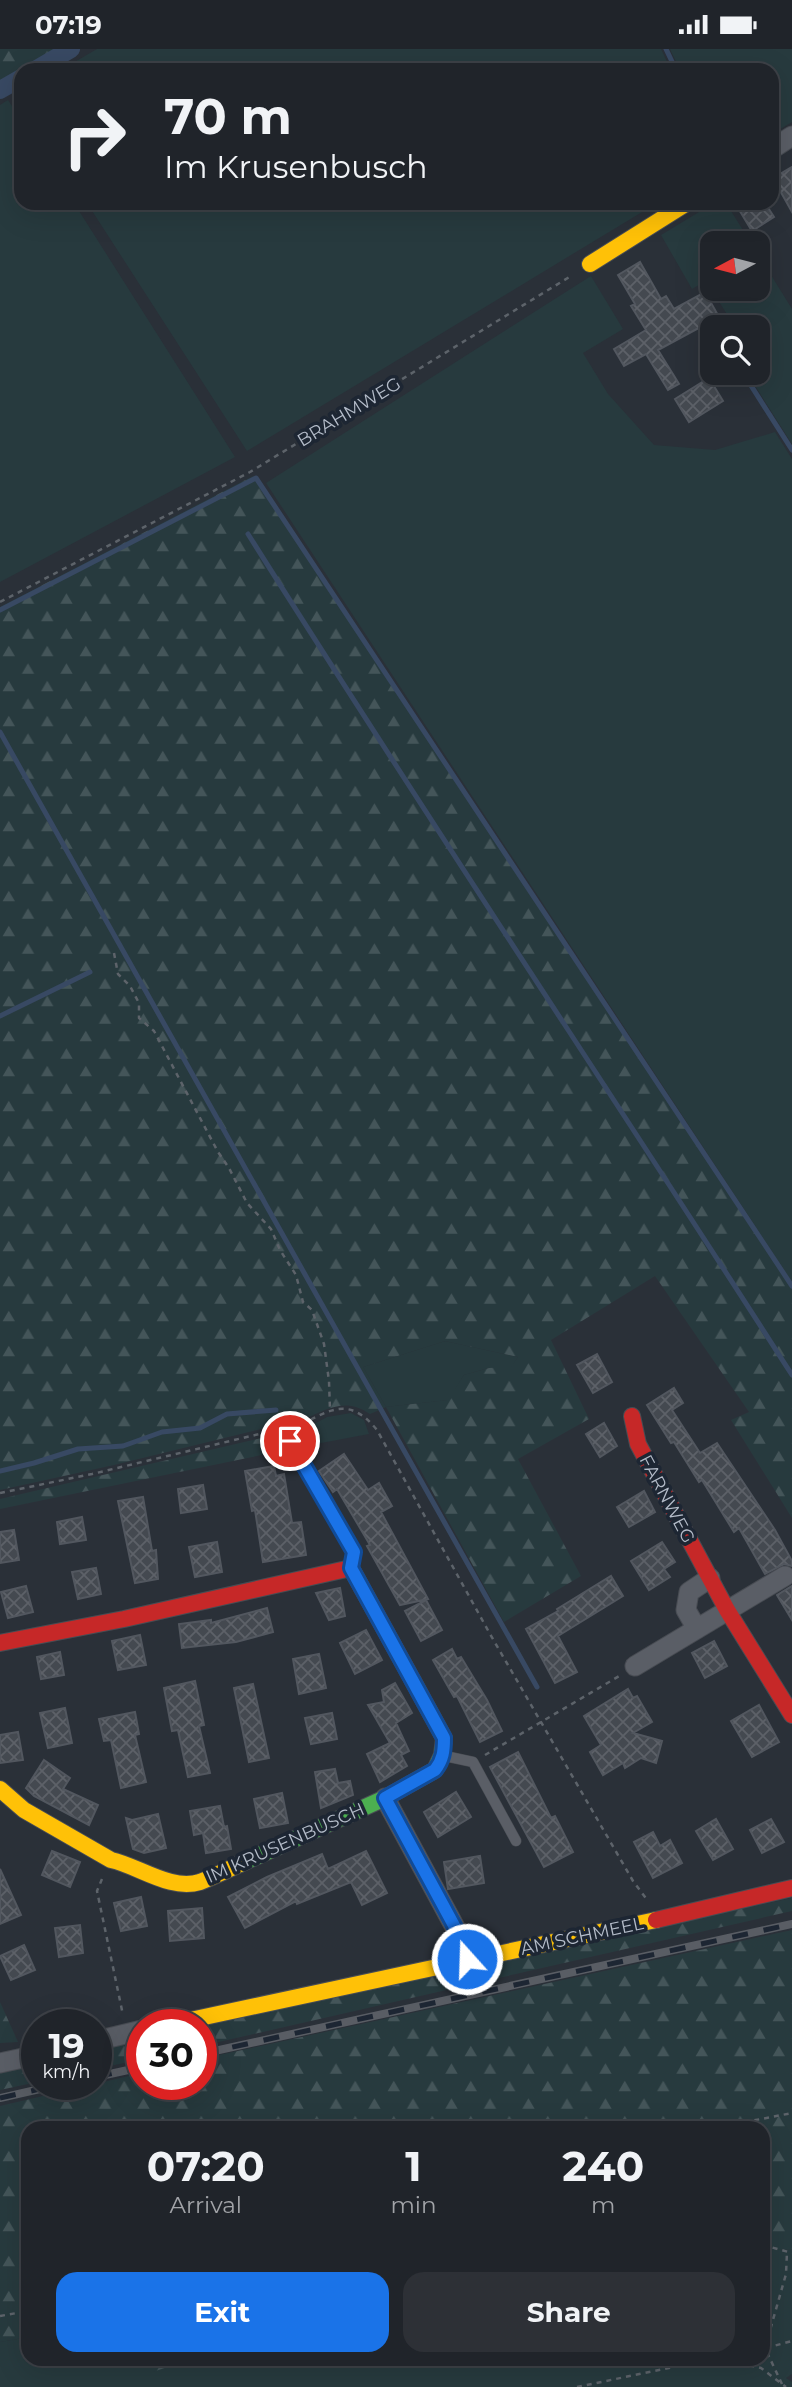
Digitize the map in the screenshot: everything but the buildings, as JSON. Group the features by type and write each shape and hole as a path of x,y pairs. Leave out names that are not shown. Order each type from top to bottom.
{"street":[{"path":"590,264 676,210"},
{"name":"FARNWEG","path":"632,1416 638,1444 727,1610 792,1715"},
{"path":"0,1643 124,1619 351,1568 444,1738 443,1755"},
{"path":"635,1666 785,1576"},
{"path":"697,1629 686,1610 689,1592 710,1578"},
{"name":"IM KRUSENBUSCH","path":"0,1789 24,1810 111,1860 169,1882 197,1883 385,1798 435,1770 443,1755"},
{"name":"IM KRUSENBUSCH","path":"385,1798 464,1944 467,1959"},
{"name":"AM SCHMEEL","path":"217,2014 654,1921 792,1888"},
{"path":"0,2063 21,2058"}],"lane":[{"path":"290,1441 354,1552 351,1568"},
{"path":"443,1755 473,1762 516,1841"}],"path":[{"name":"BRAHMWEG","path":"0,602 250,472 590,264"},
{"path":"114,953 118,974 130,986 139,1003 139,1018 154,1031 247,1203 271,1229 280,1250 296,1275 303,1302 312,1310 324,1344 330,1410"},
{"path":"473,1762 635,1666"},
{"path":"111,1860 97,1891 128,2009"},
{"path":"751,2121 792,2113"},
{"path":"770,2247 792,2253"},
{"path":"770,2328 786,2274 787,2252"},
{"path":"0,2316 21,2312"},
{"path":"770,2346 792,2341"},
{"path":"770,2360 782,2384"},
{"path":"577,2387 678,2366"},
{"path":"752,2366 761,2368 786,2387"}],"green space":[{"path":"0,49 58,49 34,63 14,63 14,75 0,83"},
{"path":"97,49 661,49 668,63 73,63"},
{"path":"670,49 792,49 792,122 779,130 779,63 677,63"},
{"path":"8,100 14,109 14,210 78,210 235,457 0,582 0,105"},
{"path":"92,210 645,210 247,451"},
{"path":"702,210 730,210 744,231 700,231 700,284 692,289 661,235"},
{"path":"770,273 792,309 792,444 755,385 770,385 770,315 727,315 719,301 770,301"},
{"path":"591,276 623,329 583,353 608,394 654,445 715,450 775,432 792,459 792,1282 266,483"},
{"path":"253,476 792,1287 792,1518 731,1420 749,1412 655,1276 551,1340 589,1419 518,1459 581,1576 504,1622 386,1407 370,1414 351,1406 333,1407 295,1423 0,1490 0,607","holes":["445,1341 518,1357 511,1367 489,1368 464,1375 448,1400 386,1407 363,1367"]},
{"path":"445,1341 518,1357 511,1368 489,1368 464,1375 449,1400 386,1407 363,1367"},
{"path":"351,1413 364,1420 369,1434 300,1447 294,1435 327,1417"},
{"path":"274,1435 286,1450 0,1509 0,1499"},
{"path":"792,1898 792,1911 217,2042 217,2023"},
{"path":"792,1930 792,2250 770,2248 770,2121 21,2121 21,2338 0,2342 0,2106 26,2100 112,2100 112,2080 126,2077 126,2100 217,2100 217,2056"},
{"path":"0,2002 18,2042 0,2043"},
{"path":"126,2043 126,2062 112,2066 112,2046"},
{"path":"21,2067 21,2085 0,2090 0,2072"},
{"path":"770,2248 792,2250 792,2374 786,2378 792,2382 792,2387 0,2387 0,2342 21,2338 21,2366 142,2366 145,2374 170,2366 770,2366"},
{"path":"141,2366 170,2366 144,2375"}],"waterway":[{"path":"47,63 71,49"},
{"path":"666,49 673,63"},
{"path":"0,90 14,82"},
{"path":"751,385 792,450"},
{"path":"0,610 256,478 792,1286"},
{"path":"248,534 792,1375"},
{"path":"0,732 537,1687"},
{"path":"0,1016 90,972"},
{"path":"0,1471 78,1449 123,1446 162,1432 200,1428 227,1414 276,1410"}],"railway":[{"path":"217,2050 792,1924"},
{"path":"112,2074 126,2070"},
{"path":"0,2098 21,2093"}],"traffic: fast":[{"path":"240,1864 385,1798 435,1770 442,1755 444,1738 413,1681"}],"traffic: slow":[{"path":"590,264 676,210"},
{"path":"0,1789 24,1810 111,1860 166,1881 189,1884 200,1882 240,1864"},
{"path":"217,2014 656,1920"}],"traffic: jam":[{"path":"632,1416 638,1444 727,1610 792,1715"},
{"path":"0,1643 124,1619 351,1568 413,1681"},
{"path":"656,1920 792,1888"}],"route":[{"path":"290,1441 354,1552 351,1568 444,1738 444,1752 435,1770 385,1798 464,1944 467,1959"}]}
